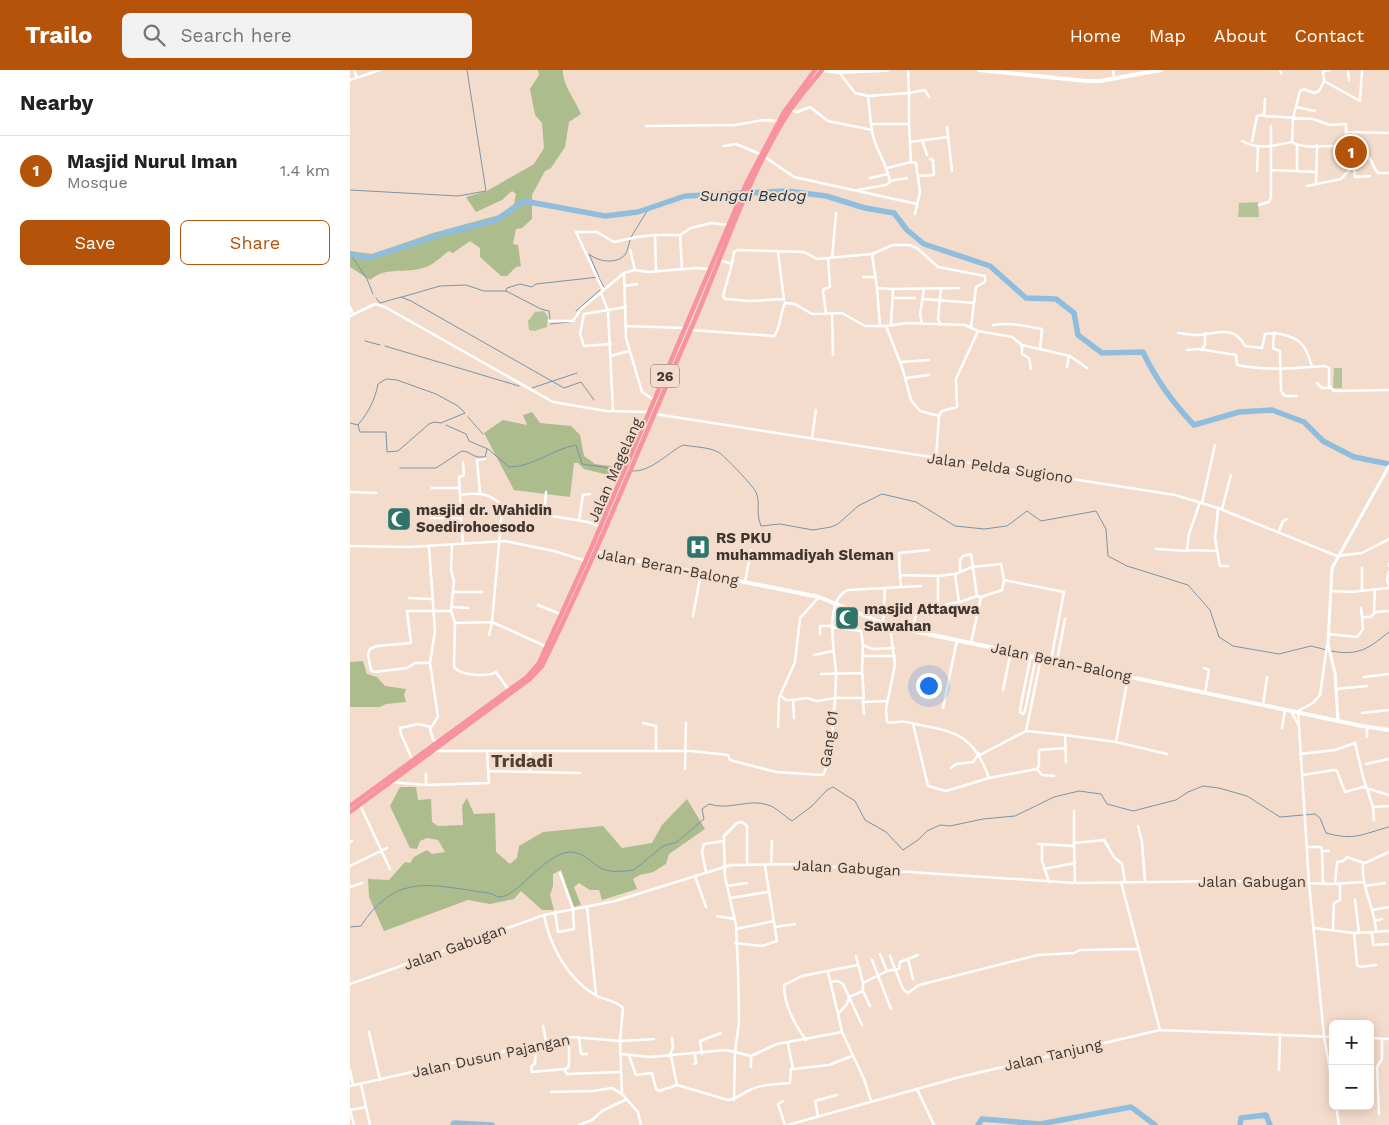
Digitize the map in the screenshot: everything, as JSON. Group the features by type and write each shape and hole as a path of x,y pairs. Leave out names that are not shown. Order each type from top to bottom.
{"highway":[{"name":"Jalan Magelang","path":"694,313 719,260 749,183 778,121 798,90 815,70"},
{"name":"Jalan Magelang","path":"762,156 791,110 821,70"},
{"name":"Jalan Magelang","path":"350,806 438,743 534,670 547,647 560,614 592,552 688,329 728,225 741,202"},
{"name":"Jalan Magelang","path":"592,552 599,526 651,413 654,400 688,329"},
{"name":"Jalan Magelang","path":"350,812 536,674 587,561"}],"main road":[{"path":"821,70 839,72 887,70"},
{"path":"979,70 1086,81 1161,70"},
{"name":"Jalan Beran-Balong","path":"592,552 819,597 890,626 1338,721 1389,730"}],"street":[{"path":"354,70 357,78"},
{"path":"350,80 380,70"},
{"path":"908,70 911,162"},
{"path":"1030,70 1031,76"},
{"path":"1113,70 1114,78"},
{"path":"1292,142 1293,118 1300,91 1304,89 1317,92 1324,81 1323,70 1330,70"},
{"path":"1348,70 1349,80"},
{"path":"1324,81 1360,102 1362,70"},
{"path":"839,72 852,90 868,96 926,90 929,97"},
{"path":"868,96 872,130 890,181"},
{"path":"1264,115 1265,99"},
{"path":"791,110 797,112 810,107 828,122 872,130"},
{"path":"1296,107 1315,111"},
{"path":"1252,140 1257,116 1264,115 1315,120 1330,125 1346,124 1346,147"},
{"path":"646,126 735,124 764,120 778,121"},
{"path":"871,124 909,124"},
{"path":"1259,205 1269,202 1271,197 1271,126"},
{"path":"947,127 952,172"},
{"path":"1346,132 1389,133"},
{"path":"910,142 948,137"},
{"path":"922,140 927,155"},
{"path":"1242,141 1258,147 1270,147 1292,142 1297,145 1357,149 1370,158 1378,174 1389,173"},
{"path":"724,146 736,144 762,156 794,177 917,204"},
{"path":"1297,145 1297,171"},
{"path":"1316,184 1317,145"},
{"path":"1257,171 1258,147"},
{"path":"1307,186 1341,179 1364,154"},
{"path":"918,176 934,175 933,160 930,159"},
{"path":"887,168 911,162 916,163 920,192 915,214"},
{"path":"1354,167 1355,177 1370,176"},
{"path":"1271,170 1317,172"},
{"path":"870,178 889,174"},
{"path":"857,191 907,178"},
{"path":"826,314 823,291 830,287 830,258 836,213"},
{"path":"613,410 608,311 602,291 576,232 597,232 614,242 637,236 680,235 691,228 711,223 728,225"},
{"path":"655,235 656,272"},
{"path":"680,235 682,270"},
{"path":"971,326 976,287 986,281 984,275 938,267 917,248 910,245 893,245 872,254 817,259 804,252 738,250 734,252 724,294 725,299 784,301 795,304 812,314 842,313 865,326 880,327 922,324 971,326 978,331 1012,337 1022,345 1069,356 1087,368"},
{"path":"630,250 636,270"},
{"path":"625,326 774,336 777,333 784,301 778,252"},
{"path":"872,254 880,327"},
{"path":"719,260 732,264"},
{"path":"550,321 573,321 576,313 602,291 624,274 636,270 656,272 703,268 710,270"},
{"path":"624,274 625,326 629,352 642,392 654,400"},
{"path":"863,276 876,277"},
{"path":"625,286 637,284"},
{"path":"877,288 959,288"},
{"path":"922,324 920,315 924,288"},
{"path":"941,288 938,319 941,325"},
{"path":"891,325 893,289"},
{"path":"893,298 915,298"},
{"path":"923,299 974,304"},
{"name":"Jalan Pelda Sugiono","path":"351,315 374,304 385,306 546,398 569,406 651,413 1175,495 1220,508 1337,556"},
{"path":"350,307 351,315"},
{"path":"610,344 585,346 580,334 584,313 626,308"},
{"path":"832,313 833,355"},
{"path":"993,325 1010,322 1026,328 1042,329 1040,349"},
{"path":"886,326 901,362 914,406 939,416"},
{"path":"936,458 939,416 945,410 957,407 956,379 978,331"},
{"path":"1178,333 1228,332 1239,336 1246,346 1262,348 1265,334 1274,333 1294,336 1309,354 1312,367"},
{"path":"1201,350 1205,345 1205,333"},
{"path":"1274,333 1273,348 1279,350 1279,370 1283,395 1297,396"},
{"path":"1022,345 1022,354 1029,358 1031,368"},
{"path":"1187,350 1236,355 1237,365 1279,370 1312,367 1329,368 1330,388"},
{"path":"611,356 629,352"},
{"path":"1067,367 1069,356"},
{"path":"901,362 929,360"},
{"path":"906,378 928,375"},
{"path":"1317,383 1322,388 1330,388 1334,391 1389,390"},
{"path":"812,438 816,410"},
{"path":"1188,551 1189,534 1201,503 1215,445"},
{"path":"480,494 477,460 485,460"},
{"path":"463,462 464,475 459,477 463,544"},
{"path":"1329,1065 1324,1036 1309,883 1298,711 1313,703 1320,695 1328,644 1332,568 1389,466"},
{"path":"1228,566 1220,566 1215,526 1231,475"},
{"path":"432,488 459,488"},
{"path":"350,492 376,493"},
{"path":"544,515 546,492"},
{"path":"460,495 480,494 493,497 504,508 579,520 599,526"},
{"path":"579,520 583,495 590,494"},
{"path":"489,635 492,622 500,515 504,508"},
{"path":"431,518 461,518"},
{"path":"1279,531 1283,520 1287,519"},
{"path":"1337,556 1362,554 1389,539"},
{"path":"350,546 429,546 499,541 554,551 587,561"},
{"path":"452,545 454,592 452,611 455,623 454,669 481,675 490,675 496,672 509,690"},
{"path":"429,546 435,631 430,663 438,720 431,727 431,735 438,743"},
{"path":"1156,549 1217,551"},
{"path":"745,582 752,550"},
{"path":"901,586 899,553 929,550"},
{"path":"960,572 959,563 963,556 971,554 979,596 971,643"},
{"path":"900,576 955,574 972,567 1001,564 1004,580 1002,590 917,611 912,630"},
{"path":"1362,568 1362,591"},
{"path":"1330,591 1362,591 1389,587 1387,580 1389,572"},
{"path":"693,616 701,573"},
{"path":"955,574 959,602"},
{"path":"938,576 938,607"},
{"path":"1004,580 1065,592 1051,660"},
{"path":"837,604 841,595 848,590 921,586"},
{"path":"883,623 885,588"},
{"path":"1374,589 1374,613"},
{"path":"454,592 482,592"},
{"path":"778,727 778,701 795,662 800,618 819,597"},
{"path":"409,598 432,599"},
{"name":"Gang 01","path":"685,751 728,755 730,760 776,772 824,775 835,698 836,672 831,626 837,604"},
{"path":"538,605 560,614"},
{"path":"453,607 468,608"},
{"path":"1328,634 1357,637 1362,629 1361,608"},
{"path":"430,663 415,663 407,668 374,672 371,670 368,655 370,649 377,646 411,644 407,611 452,611"},
{"path":"1362,617 1370,617 1374,613 1389,611"},
{"path":"1057,661 1065,619"},
{"path":"455,623 492,622 547,647"},
{"path":"820,634 820,626 861,631 863,645 862,673 865,697 863,701 864,714"},
{"path":"890,626 895,665 887,701 887,722 902,721 954,732 980,754 989,778"},
{"path":"943,708 957,640"},
{"path":"1328,644 1333,662 1338,721"},
{"path":"863,645 872,649 894,648"},
{"path":"814,656 833,651"},
{"path":"1002,690 1011,651"},
{"path":"1031,655 1021,704 1020,712 1023,714 1026,711 1039,657"},
{"path":"862,656 895,656"},
{"path":"1026,730 1039,657"},
{"path":"1204,668 1209,670 1205,693"},
{"path":"821,674 836,672 862,673"},
{"path":"1364,677 1389,674"},
{"path":"1116,742 1128,677"},
{"path":"1264,705 1267,678"},
{"path":"1336,689 1367,686"},
{"path":"781,695 786,700 807,698 817,701 835,698 887,701"},
{"path":"793,700 794,718"},
{"path":"1287,709 1299,725"},
{"path":"1282,728 1287,709"},
{"path":"1362,713 1389,710"},
{"path":"644,723 656,726 656,751"},
{"path":"685,769 686,723"},
{"path":"413,761 408,754 400,729 418,724 431,727"},
{"path":"913,724 928,786 946,791 989,778 1037,769"},
{"path":"1367,727 1367,737"},
{"path":"952,768 956,764 973,762 980,754 1026,730 1116,742 1166,754"},
{"path":"1065,734 1066,762"},
{"path":"1300,754 1336,750 1355,743 1366,788 1373,807 1374,820"},
{"path":"1037,769 1039,765 1039,751 1041,749 1066,748"},
{"path":"434,751 685,751"},
{"path":"390,782 426,785 489,783 487,751"},
{"path":"530,751 530,772"},
{"path":"1366,764 1389,759"},
{"path":"1037,769 1042,775 1054,776"},
{"path":"1302,774 1334,770 1337,772 1345,792 1361,787 1389,795"},
{"path":"489,771 580,773"},
{"path":"426,774 426,785"},
{"path":"360,805 390,869"},
{"path":"1373,807 1389,806"},
{"path":"1074,811 1075,883"},
{"path":"734,1100 738,1023 736,929 727,886 724,836 737,823 746,824 747,865"},
{"path":"1138,826 1144,882"},
{"path":"706,872 702,852 704,844 724,841"},
{"path":"771,865 772,841"},
{"path":"1038,844 1074,845 1106,841 1112,854 1122,863 1125,882"},
{"path":"1042,844 1044,869 1049,882"},
{"path":"1308,847 1320,847 1322,851 1324,884"},
{"path":"350,866 387,848"},
{"path":"1322,851 1329,851"},
{"path":"1335,884 1337,862 1347,857 1364,863 1389,852"},
{"path":"1044,869 1075,863"},
{"path":"1364,863 1363,882 1373,910 1376,932"},
{"name":"Jalan Gabugan","path":"350,984 544,915 615,901 725,866 815,865 1075,883 1340,884 1363,882"},
{"path":"736,943 762,946 774,944 776,941 765,866"},
{"path":"555,912 558,932 570,932 576,927 573,909 560,874"},
{"path":"694,876 706,907"},
{"path":"1121,882 1160,1030"},
{"path":"350,887 362,883"},
{"path":"727,886 747,883"},
{"path":"1364,886 1385,883"},
{"path":"1334,929 1334,903 1340,900 1340,884"},
{"path":"730,898 768,892"},
{"path":"1355,900 1359,932"},
{"path":"587,907 596,996"},
{"path":"1373,910 1389,907"},
{"path":"544,915 553,945 562,961 581,984 596,996 619,1004 623,1008 620,1041 622,1094"},
{"path":"717,916 734,919"},
{"path":"1375,921 1382,920"},
{"path":"736,929 774,921"},
{"path":"775,927 795,924"},
{"path":"1314,928 1334,929 1354,934 1359,932 1389,931"},
{"path":"1372,933 1374,945 1389,944"},
{"path":"1354,934 1358,966 1376,965"},
{"path":"890,956 905,993 916,986 1038,955 1074,953 1080,950 1138,948"},
{"path":"880,954 887,971"},
{"path":"863,983 887,971 899,969 900,962 918,955"},
{"path":"856,956 863,983 863,991 870,1006"},
{"path":"908,958 913,979"},
{"path":"872,960 891,1009"},
{"path":"806,1040 790,1010 784,994 784,985 802,976 858,965"},
{"path":"828,972 842,1032 871,1102"},
{"path":"830,982 838,981 843,984 862,1025"},
{"path":"849,997 863,991"},
{"path":"838,1014 847,1004 849,997"},
{"path":"543,1026 546,1041"},
{"name":"Jalan Tanjung","path":"786,1125 969,1075 1160,1030 1329,1037"},
{"path":"369,1032 380,1080"},
{"path":"620,1054 629,1056 670,1056 726,1050 751,1056 772,1046 842,1032"},
{"path":"702,1054 700,1041 721,1033"},
{"path":"1279,1070 1280,1034"},
{"path":"536,1043 535,1063 531,1067 532,1072 564,1069 570,1065 569,1037"},
{"name":"Jalan Dusun Pajangan","path":"352,1086 569,1037 620,1041 654,1038"},
{"path":"579,1037 581,1054 587,1054"},
{"path":"672,1038 673,1048 670,1056 678,1085"},
{"path":"1374,1038 1389,1039"},
{"path":"1379,1114 1377,1067 1378,1063 1382,1060 1382,1039"},
{"path":"629,1056 636,1076 652,1073 656,1089 661,1091 678,1085 715,1095 724,1100 734,1100 754,1088 790,1083 791,1069 788,1043"},
{"path":"694,1064 696,1063 695,1054"},
{"path":"751,1056 751,1067"},
{"path":"791,1069 806,1070 829,1065 852,1056"},
{"path":"564,1069 570,1074 620,1072"},
{"path":"350,1070 352,1086"},
{"path":"362,1084 370,1125"},
{"path":"550,1092 593,1091 612,1088 622,1094 638,1112 641,1125"},
{"path":"917,1090 934,1125"},
{"path":"818,1116 815,1101 837,1094"},
{"path":"579,1125 592,1120 602,1111 627,1100"},
{"path":"783,1101 778,1104 786,1125"},
{"path":"354,1125 350,1110 366,1107"},
{"path":"1337,1110 1339,1125"}],"green space":[{"path":"538,70 563,70 567,87 581,114 569,122 565,147 551,168 545,171 532,195 532,219 522,228 516,229 513,244 518,245 521,266 516,267 507,276 501,276 480,257 480,248 470,241 453,253 449,251 424,268 382,273 370,280 350,267 350,251 372,254 433,233 499,215 514,204 516,194 512,191 502,200 476,212 466,197 487,191 534,164 544,148 542,123 535,115 530,89 539,75"},
{"path":"1258,202 1259,217 1238,217 1239,203"},
{"path":"544,311 548,317 547,327 534,331 529,330 528,321 535,312"},
{"path":"1334,368 1342,368 1342,388 1333,388"},
{"path":"532,412 540,423 571,426 580,435 584,456 595,464 617,467 616,477 584,469 578,463 574,463 570,497 514,490 484,433 503,420 527,425 523,415"},
{"path":"363,661 367,674 377,677 385,686 406,689 404,695 406,702 386,704 380,707 350,707 350,662"},
{"path":"400,787 416,787 418,800 431,799 432,822 438,826 463,825 462,806 467,798 474,814 495,813 496,852 510,864 517,858 519,846 543,832 603,826 622,848 652,843 662,825 687,799 705,829 669,854 666,864 653,872 633,879 637,889 602,900 599,890 590,890 579,883 574,887 581,905 574,907 561,870 553,874 553,886 550,895 554,910 542,910 521,891 514,899 490,904 468,900 384,931 369,897 368,879 389,880 405,862 410,863 414,857 427,850 432,854 445,852 438,840 427,838 420,841 417,849 410,848 390,806"}],"waterway":[{"path":"350,190 458,196 486,191 467,70"},
{"name":"Sungai Bedog","path":"350,254 368,258 445,233 496,220 524,201 605,216 638,212 685,196 787,191 826,196 865,208 894,213 907,230 924,244 990,266 1026,298 1056,299 1074,313 1078,335 1102,353 1143,352 1165,390 1194,425 1239,412 1272,410 1304,422 1323,441 1354,457 1389,464"},
{"path":"631,237 649,208"},
{"path":"506,291 507,288 520,284 532,287 536,284 599,277 589,254 598,259 614,261 623,257 630,240"},
{"path":"351,255 367,279 373,294"},
{"path":"599,278 604,287"},
{"path":"402,297 440,286 466,285 484,291 506,291 541,309 549,311 550,319"},
{"path":"576,311 600,290"},
{"path":"376,298 380,303 401,297 411,301 564,388 581,382 594,400"},
{"path":"550,324 570,322"},
{"path":"365,341 380,345"},
{"path":"385,346 519,386"},
{"path":"532,388 577,373"},
{"path":"350,423 358,425 371,406 378,384 386,379 397,380 436,394 458,406 465,413 441,423 434,422 429,424 398,451 387,452 386,432 360,432 358,425"},
{"path":"468,417 483,434"},
{"path":"446,425 466,434 469,441 488,449 509,467 526,464 576,445 582,464 623,470"},
{"path":"632,471 639,471 652,466 683,445 714,450 732,464 756,492 758,516 761,526 780,524 813,530 831,527 838,524 858,506 882,494 916,502 955,526 984,529 1007,526 1027,511 1041,521 1096,511 1106,529 1108,556 1127,566 1188,585 1210,610 1219,637 1233,646 1279,654 1311,646 1327,650"},
{"path":"400,468 436,468 462,451 477,457 485,457 487,449"},
{"path":"1331,651 1349,653 1363,650 1389,632"},
{"path":"350,927 361,926 375,908 389,896 404,889 419,886 435,886 489,893 499,897 507,895 551,859 570,852 580,854 599,867 610,871 634,870 663,846 677,842 704,819 702,809 709,804 724,806 761,803 774,808 792,821 812,806 827,790 833,787 855,801 865,820 886,832 903,850 927,831 940,825 950,826 983,819 1015,816 1054,797 1079,791 1101,794 1107,804 1133,811 1176,800 1188,792 1203,786 1219,788 1247,796 1280,817 1315,814 1320,818 1326,833 1358,836 1389,827"},
{"path":"978,1125 982,1119 1040,1124 1131,1107 1155,1125"},
{"path":"1240,1125 1241,1118 1266,1115 1270,1125"},
{"path":"453,1125 454,1123 492,1125"}],"place":[{"name":"Masjid Nurul Iman","path":"1351,152"},
{"name":"masjid dr. Wahidin Soedirohoesodo","path":"399,519"},
{"name":"RS PKU muhammadiyah Sleman","path":"698,547"},
{"name":"masjid Attaqwa Sawahan","path":"847,618"}],"district":[{"name":"Tridadi","path":"522,761"}]}
